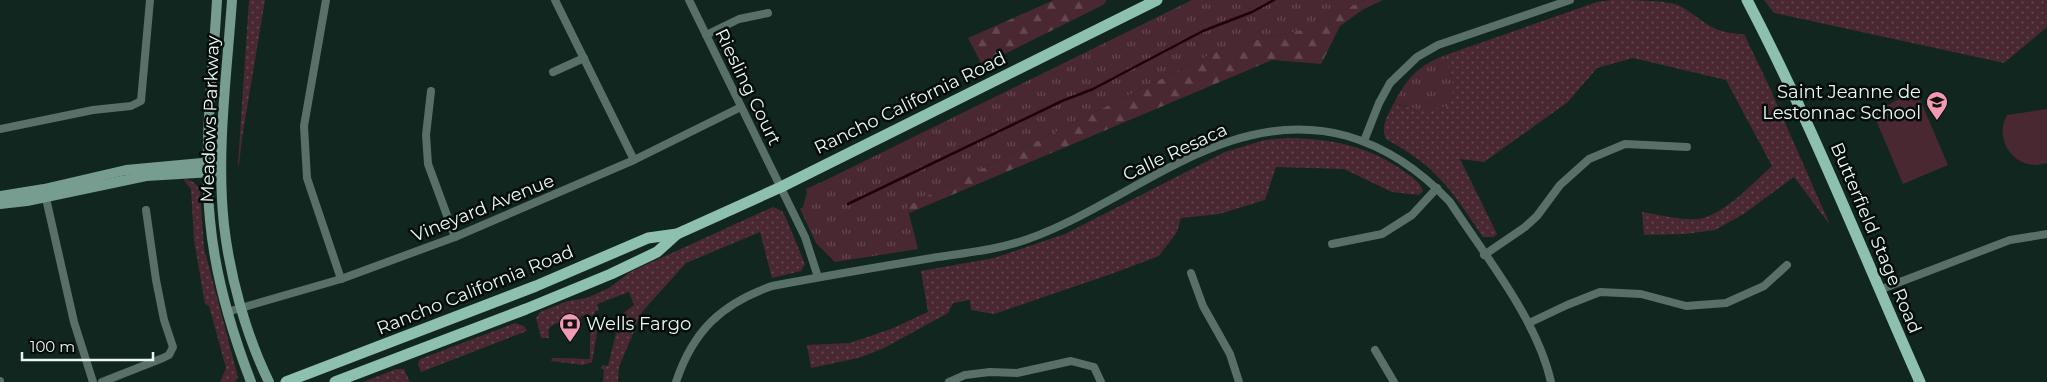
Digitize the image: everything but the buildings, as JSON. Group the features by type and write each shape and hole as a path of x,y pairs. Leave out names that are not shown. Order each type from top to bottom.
{"main road":[{"name":"Meadows Parkway","path":"217,0 208,167 210,221 213,250 227,312 251,382"},
{"name":"Meadows Parkway","path":"232,0 222,161 224,226 234,281 269,382"},
{"name":"Rancho California Road","path":"286,382 536,286 648,238 677,234 781,187 1157,0"},
{"name":"Butterfield Stage Road","path":"1747,0 1783,69 1811,130 1920,382"},
{"path":"0,204 126,170 208,167 222,161"},
{"path":"208,167 222,172"},
{"path":"0,196 45,193"},
{"name":"Rancho California Road","path":"335,382 526,309 657,252 677,234"},
{"path":"526,309 533,296 590,270 603,257"}],"street":[{"path":"0,129 93,110 136,104 141,100 150,0"},
{"path":"326,0 304,126 307,178 341,279"},
{"path":"555,0 634,160"},
{"name":"Riesling Court","path":"689,0 805,237 818,278"},
{"path":"1364,141 1379,103 1390,83 1417,56 1438,45 1570,0"},
{"path":"706,35 739,19 768,12"},
{"path":"553,72 584,58"},
{"path":"431,91 426,135 428,164 455,237"},
{"name":"Vineyard Avenue","path":"227,312 341,279 455,237 634,160 741,107"},
{"name":"Calle Resaca","path":"676,382 683,361 694,341 720,312 737,300 763,289 984,250 1027,239 1064,224 1202,152 1229,140 1279,130 1333,132 1364,141 1396,157 1436,188 1450,202 1529,323 1543,354 1551,382"},
{"path":"1484,254 1525,227 1537,216 1560,185 1589,159 1625,144 1686,147"},
{"path":"1332,244 1382,234 1412,215 1436,188"},
{"path":"45,193 74,322 94,382"},
{"path":"102,382 163,358 169,355 173,347 164,320 156,280 146,210"},
{"path":"1879,290 2010,240 2047,234"},
{"path":"1529,323 1600,292 1641,294 1686,306 1726,303 1764,286 1787,265"},
{"path":"1191,273 1203,306 1230,354 1239,382"},
{"path":"1375,350 1394,382"},
{"path":"949,382 990,372 1018,373 1071,361 1094,367 1101,382"}],"green space":[{"path":"249,0 265,0 238,165"},
{"path":"1054,0 1107,0 1103,5 982,65 968,38"},
{"path":"1192,0 1364,0 1306,29 1247,42 1217,51 907,206 918,249 835,262 816,243 800,209 803,207 806,189"},
{"path":"1364,0 1383,0 1364,9 1340,26 1321,64 1272,60 909,213 907,206 1217,51 1247,42 1306,29"},
{"path":"1612,0 1671,3 1687,10 1714,28 1744,34 1830,225 1794,177 1745,213 1715,230 1685,234 1644,235 1642,212 1683,219 1706,217 1727,206 1772,166 1726,80 1633,58 1597,68 1568,102 1484,162 1460,159 1497,234 1494,237 1483,237 1439,177 1415,157 1386,139 1384,125 1394,103 1408,107 1452,77 1443,56 1597,2"},
{"path":"1764,0 2047,0 2047,27 2004,63 1774,13"},
{"path":"1443,56 1451,75 1453,87 1453,93 1447,106 1426,111 1394,103 1414,74 1427,64"},
{"path":"1916,90 1948,165 1903,184 1873,113"},
{"path":"2047,109 2047,163 2026,164 2010,153 2005,145 2003,125 2007,115"},
{"path":"1289,138 1335,142 1364,150 1405,172 1418,182 1423,191 1419,195 1392,192 1344,169 1276,167 1265,200 1219,214 1181,218 1177,232 1159,256 994,314 971,310 970,300 953,303 948,313 884,348 858,358 811,368 807,345 850,343 891,329 928,312 921,271 994,258 1065,234 1225,152 1265,140"},
{"path":"184,179 194,182 200,191 204,248 238,377 235,382 220,382 226,368 209,306 205,304 194,240 191,189"},
{"path":"773,207 782,211 786,218 805,264 801,271 772,278 760,232 686,263 642,312 619,367 618,382 603,382 604,370 601,368 602,365 608,366 617,329 611,326 612,322 634,305 629,292 597,304 599,311 595,311 594,316 581,316 580,327 574,327 573,321 560,322 550,327 549,338 541,338 536,318 540,312 568,301 587,298 609,288 630,272"},
{"path":"515,323 524,326 527,331 421,372 418,364 420,359"},
{"path":"590,330 597,330 592,362 583,365 551,361 552,358 590,359"},
{"path":"396,369 404,369 410,382 363,382"}],"waterway":[{"path":"848,204 1062,101 1093,89 1203,31 1252,12 1274,0"}],"place":[{"name":"Saint Jeanne de Lestonnac School","path":"1937,121"},
{"name":"Wells Fargo","path":"570,343"}]}
